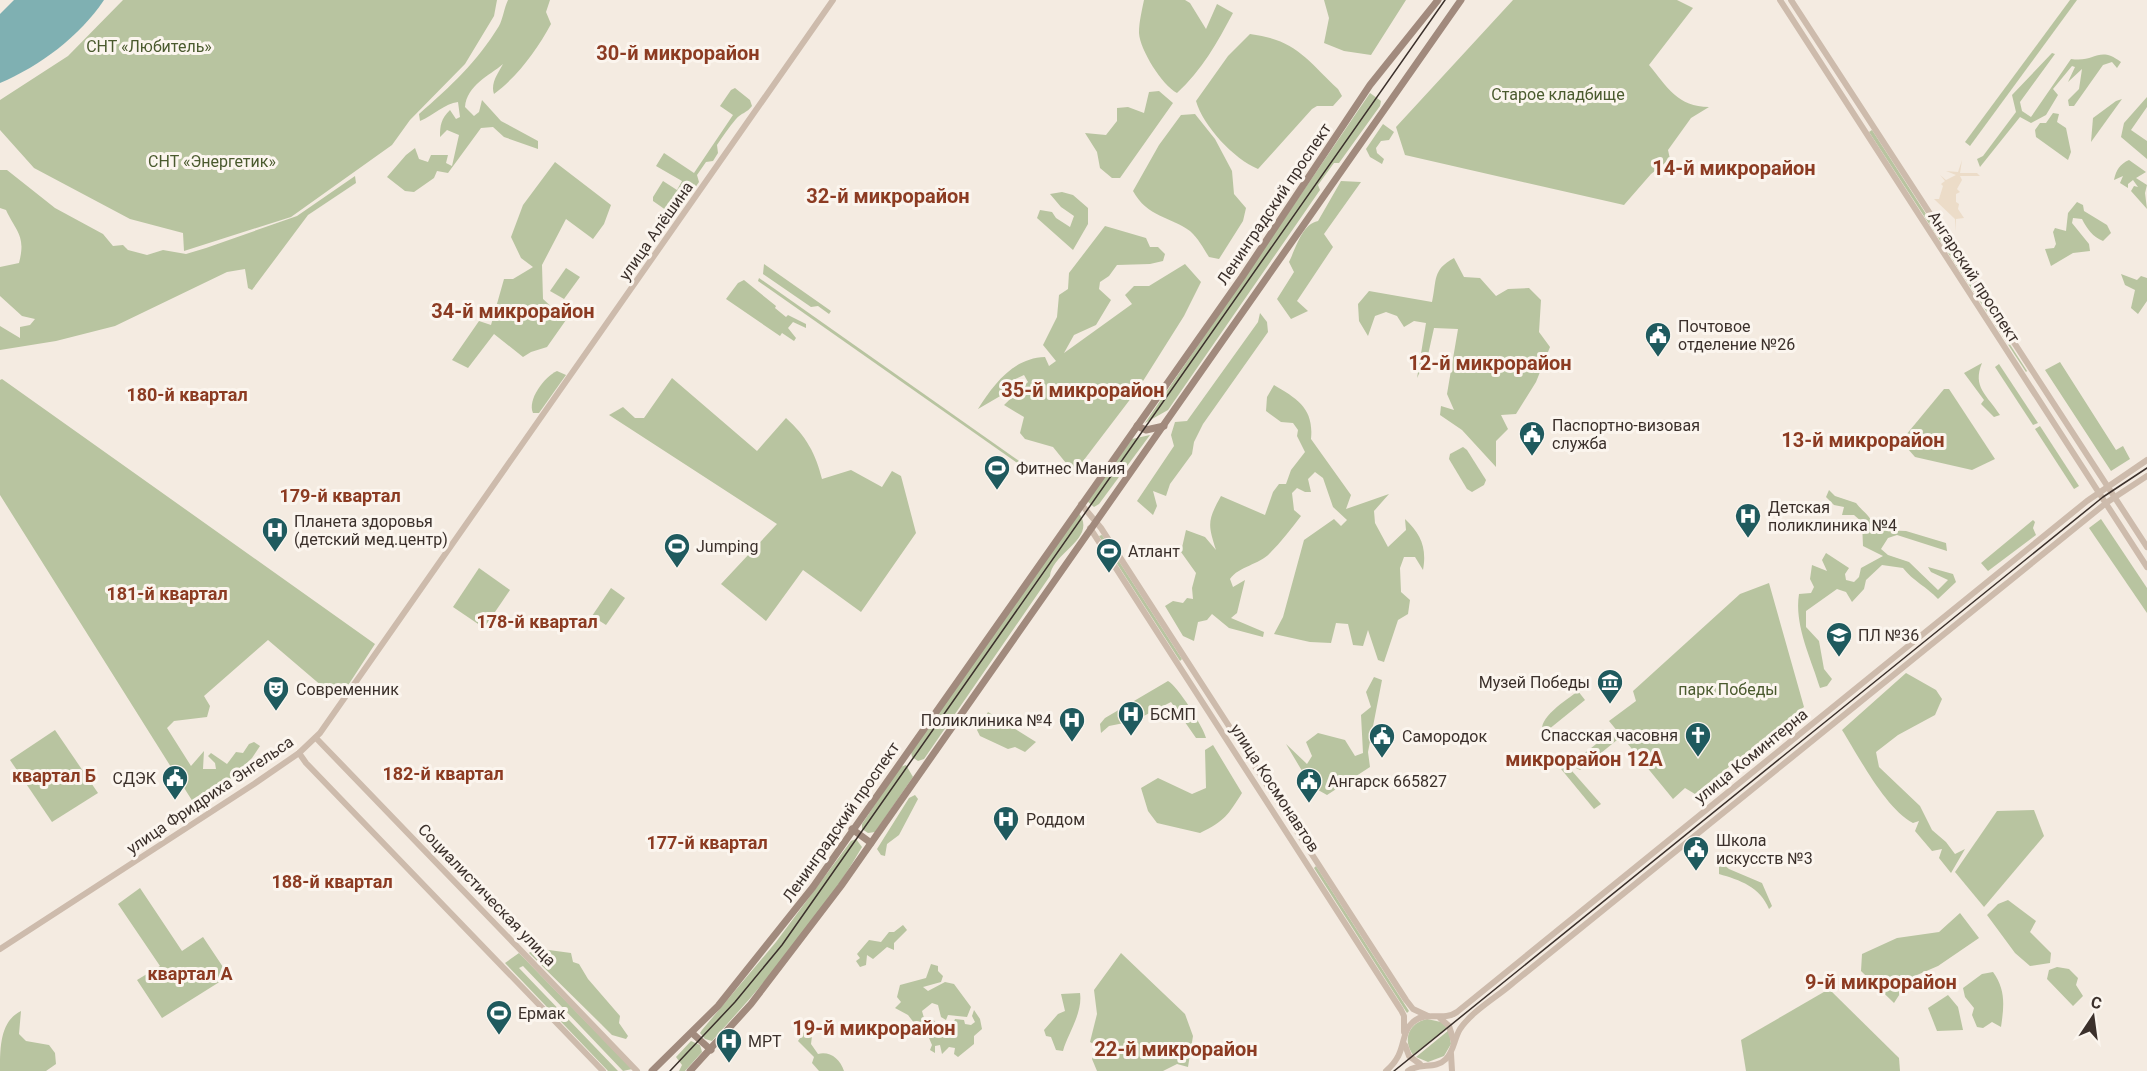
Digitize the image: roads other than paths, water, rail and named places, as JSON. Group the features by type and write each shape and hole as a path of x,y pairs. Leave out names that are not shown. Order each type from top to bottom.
{"main road":[{"name":"Ленинградский проспект","path":"652,1071 692,1033 777,935 1242,277 1367,90 1438,0"},
{"path":"690,1071 711,1050 792,954 872,843 1461,0"},
{"path":"1137,426 1143,430 1164,426"},
{"path":"852,829 872,843"},
{"path":"692,1033 711,1050"}],"street":[{"name":"улица Алёшина","path":"501,477 833,0"},
{"name":"Ангарский проспект","path":"1780,0 2147,567"},
{"name":"Ангарский проспект","path":"1791,0 2147,547"},
{"path":"2024,379 2034,373"},
{"name":"улица Коминтерна","path":"1438,1018 1453,1015 2107,485 2147,460"},
{"name":"улица Коминтерна","path":"1431,1066 1444,1061 1462,1027 1513,983 2106,503 2147,476"},
{"name":"улица Фридриха Энгельса","path":"0,949 299,753 316,738 501,477"},
{"name":"улица Космонавтов","path":"1082,504 1406,1000 1413,1009 1428,1016"},
{"name":"улица Космонавтов","path":"1090,528 1401,1010 1405,1019 1404,1038 1408,1054 1422,1065"},
{"name":"Социалистическая улица","path":"316,738 637,1071"},
{"path":"299,753 306,763 603,1071"},
{"path":"1386,1071 1401,1054 1404,1038 1414,1021 1428,1016 1438,1018 1447,1024 1453,1033 1449,1059 1452,1071"},
{"path":"1407,1071 1422,1065 1431,1066 1438,1071"}],"water":[{"path":"14,0 104,0 83,26 58,49 30,68 0,83 0,14"}],"tram line":[{"path":"670,1071 735,1002 782,945 1445,0"},
{"path":"1394,1071 2103,497 2147,468"}],"place":[{"name":"Почтовое отделение №26","path":"1658,358"},
{"name":"Паспортно-визовая служба","path":"1532,457"},
{"name":"Фитнес Мания","path":"997,491"},
{"name":"Детская поликлиника №4","path":"1748,539"},
{"name":"Планета здоровья (детский мед.центр)","path":"275,553"},
{"name":"Jumping","path":"677,569"},
{"name":"Атлант","path":"1109,574"},
{"name":"ПЛ №36","path":"1839,658"},
{"name":"Музей Победы","path":"1610,705"},
{"name":"Современник","path":"276,712"},
{"name":"БСМП","path":"1131,737"},
{"name":"Поликлиника №4","path":"1072,743"},
{"name":"Спасская часовня","path":"1698,758"},
{"name":"Самородок","path":"1382,759"},
{"name":"СДЭК","path":"175,801"},
{"name":"Ангарск 665827","path":"1309,804"},
{"name":"Роддом","path":"1006,842"},
{"name":"Школа искусств №3","path":"1696,872"},
{"name":"Ермак","path":"499,1036"},
{"name":"МРТ","path":"729,1064"}],"district":[{"name":"30-й микрорайон","path":"678,53"},
{"name":"14-й микрорайон","path":"1734,168"},
{"name":"32-й микрорайон","path":"888,196"},
{"name":"34-й микрорайон","path":"513,311"},
{"name":"12-й микрорайон","path":"1490,363"},
{"name":"35-й микрорайон","path":"1083,390"},
{"name":"180-й квартал","path":"187,394"},
{"name":"13-й микрорайон","path":"1863,440"},
{"name":"179-й квартал","path":"340,495"},
{"name":"181-й квартал","path":"167,593"},
{"name":"178-й квартал","path":"537,621"},
{"name":"микрорайон 12А","path":"1584,759"},
{"name":"182-й квартал","path":"443,773"},
{"name":"квартал Б","path":"54,775"},
{"name":"177-й квартал","path":"707,842"},
{"name":"188-й квартал","path":"332,881"},
{"name":"квартал А","path":"190,973"},
{"name":"9-й микрорайон","path":"1881,982"},
{"name":"19-й микрорайон","path":"874,1028"},
{"name":"22-й микрорайон","path":"1176,1049"}],"park label":[{"name":"СНТ «Любитель»","path":"149,46"},
{"name":"Старое кладбище","path":"1558,94"},
{"name":"СНТ «Энергетик»","path":"212,161"},
{"name":"парк Победы","path":"1728,689"}]}
